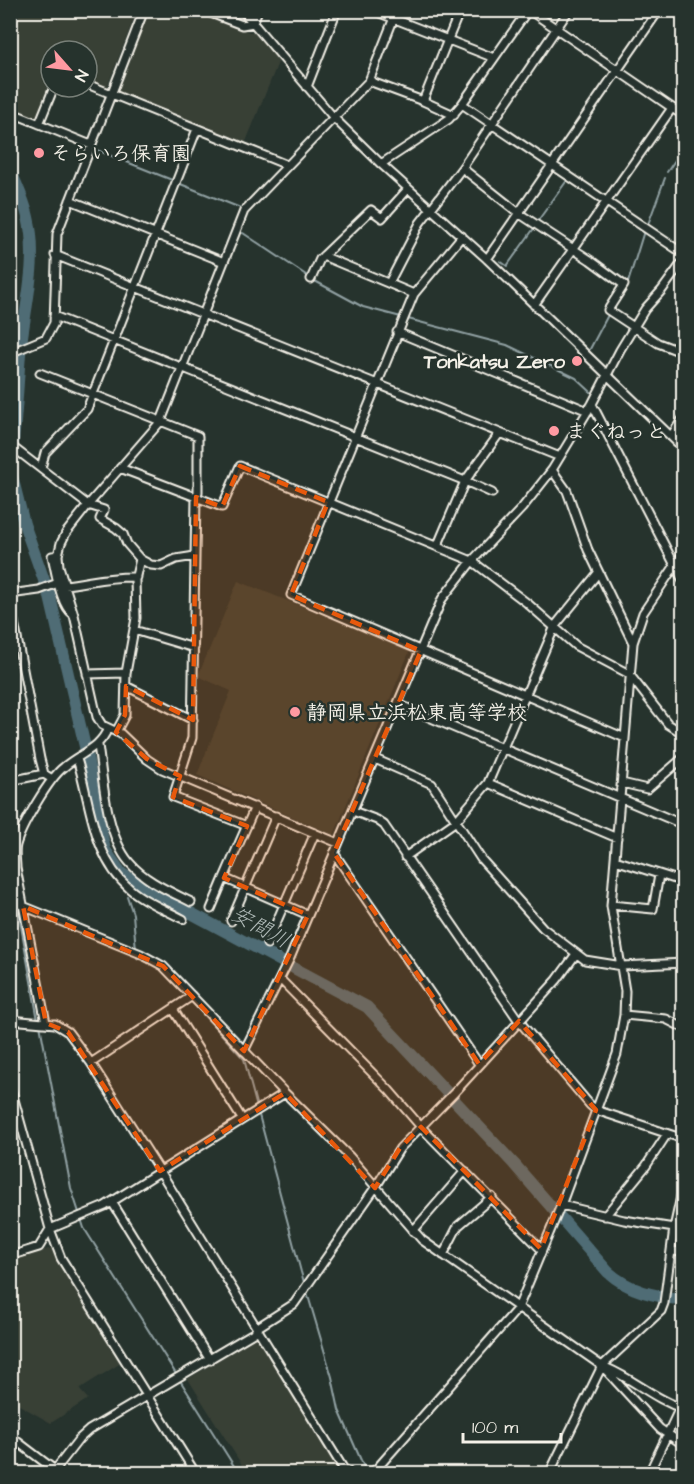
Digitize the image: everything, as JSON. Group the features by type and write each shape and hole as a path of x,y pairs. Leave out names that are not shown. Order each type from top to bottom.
{"street":[{"path":"12,352 46,338 54,323 57,234 144,10"},
{"path":"203,10 242,25 253,23"},
{"path":"242,10 334,118 408,189 487,259 684,448"},
{"path":"253,23 258,10"},
{"path":"307,87 337,10"},
{"path":"372,10 494,58"},
{"path":"338,843 162,769 147,759 134,744 102,725 97,717 74,615 60,584 58,555 66,533 161,421 244,211 369,81 397,10"},
{"path":"423,101 460,10"},
{"path":"381,164 423,138 454,115 529,10 684,116"},
{"path":"389,283 411,237 462,168 569,10"},
{"path":"487,259 659,10"},
{"path":"369,81 454,115"},
{"path":"99,90 287,165"},
{"path":"39,124 49,99"},
{"path":"462,104 684,254"},
{"path":"534,305 672,108"},
{"path":"10,112 91,145"},
{"path":"41,468 45,453 87,409 197,129"},
{"path":"462,168 520,214 624,285 608,310 658,343 684,353"},
{"path":"311,279 323,256 371,210 382,218 408,189"},
{"path":"70,200 224,262"},
{"path":"462,236 414,294 291,595 625,738"},
{"path":"55,255 560,457"},
{"path":"323,256 414,294"},
{"path":"244,1052 290,958 442,599 472,561 522,508 552,470 645,309 684,260"},
{"path":"54,316 183,366 492,493"},
{"path":"397,332 588,411"},
{"path":"40,373 198,436 192,738 173,797 247,826"},
{"path":"592,404 684,583"},
{"path":"670,436 684,417"},
{"path":"437,547 465,481 499,434"},
{"path":"10,445 88,505 104,510 100,519 117,528 140,559 151,565 161,566 176,559 195,556"},
{"path":"120,468 222,507 240,466 472,561 555,626 576,646 629,674 668,724 684,734"},
{"path":"552,470 567,491 598,573 633,643"},
{"path":"373,1473 518,1308 561,1205 617,1054 624,1015 625,991 611,904 633,643 643,613 683,555"},
{"path":"116,732 125,715 126,673 134,630 137,603 136,577 140,559"},
{"path":"405,857 456,821 488,783 555,626 598,573"},
{"path":"10,594 108,577 136,577"},
{"path":"10,601 44,774"},
{"path":"134,630 194,648"},
{"path":"87,674 126,673"},
{"path":"126,686 173,712 193,720"},
{"path":"398,704 684,825"},
{"path":"45,1023 22,905 15,847 25,824 52,779 64,766 97,745 104,738 108,728"},
{"path":"97,745 111,825 123,854 143,875 191,902"},
{"path":"622,783 647,789 684,757"},
{"path":"77,759 96,834 104,856 131,891 183,919"},
{"path":"375,759 432,784 481,859 532,917 585,960 622,966 684,963"},
{"path":"10,781 44,774 52,779"},
{"path":"488,783 617,838"},
{"path":"211,909 255,807"},
{"path":"353,811 384,825 519,1021 596,1110 684,1139"},
{"path":"231,921 276,816"},
{"path":"267,944 315,832"},
{"path":"334,853 479,1064"},
{"path":"615,860 684,882"},
{"path":"611,904 653,909 659,875"},
{"path":"225,878 308,915"},
{"path":"11,899 132,950 163,966 244,1052 350,1157 422,1240 602,1366 667,1435 684,1445"},
{"path":"10,1436 58,1472 79,1439 89,1430 182,1374 210,1360 294,1304 375,1188 400,1148 455,1092 557,980 576,954"},
{"path":"280,979 541,1249"},
{"path":"91,1063 192,996"},
{"path":"173,1009 242,1119"},
{"path":"624,1015 666,1019 684,1028"},
{"path":"10,1020 60,1025 68,1032 91,1063 160,1171 344,1468 351,1473"},
{"path":"10,1085 50,1229 61,1258 196,1473"},
{"path":"10,1246 12,1256 39,1247 50,1229 84,1216 111,1202 285,1093"},
{"path":"605,1216 646,1166 667,1134"},
{"path":"413,1231 465,1171"},
{"path":"549,1473 602,1366 661,1311 674,1228 684,1183"},
{"path":"443,1255 458,1226 492,1197"},
{"path":"111,1202 210,1360"},
{"path":"561,1205 605,1216 674,1228"},
{"path":"671,1251 684,1252"},
{"path":"602,1366 619,1373 664,1402 682,1408"},
{"path":"649,1473 682,1408 684,1399"}],"highlighted area":[{"path":"240,466 328,502 291,595 421,651 334,853 479,1064 519,1021 596,1110 541,1249 421,1127 400,1148 375,1188 285,1093 160,1171 68,1032 46,1023 23,906 163,966 244,1051 308,915 224,878 247,826 173,797 180,776 147,759 116,732 125,715 126,686 193,720 196,497 222,507"}],"shaded area":[{"path":"11,10 137,11 107,87 99,84 99,39 39,39 39,99 45,99 37,119 11,108"},
{"path":"148,11 195,11 250,32 254,31 279,60 245,144 117,91"},
{"path":"238,581 410,650 334,835 197,775 231,691 198,676"},
{"path":"52,1248 57,1261 121,1363 79,1389 88,1399 51,1423 12,1401 10,1260"},
{"path":"257,1336 340,1469 347,1473 247,1473 188,1379"}],"waterway":[{"path":"10,117 65,138"},
{"path":"517,145 545,164"},
{"path":"667,172 684,147"},
{"path":"94,149 172,180"},
{"name":"安間川","path":"10,170 26,211 32,251 10,464"},
{"path":"537,222 568,179 556,172"},
{"path":"647,227 665,178"},
{"path":"178,183 242,210"},
{"path":"500,261 507,266 535,227"},
{"path":"627,286 644,231"},
{"path":"243,233 309,277"},
{"path":"313,280 363,307 401,317"},
{"path":"619,299 624,291"},
{"path":"590,349 608,315"},
{"path":"408,319 507,345 576,378 591,392"},
{"name":"安間川","path":"10,468 24,524 50,597 86,751 105,850 121,873 146,889 367,1007 514,1164 608,1272 634,1289 684,1300"},
{"path":"10,871 16,899"},
{"path":"127,896 133,914 136,950"},
{"path":"17,904 38,1020"},
{"path":"137,956 152,964"},
{"path":"170,978 244,1059 301,1272 332,1377 339,1410 367,1474"},
{"path":"40,1025 71,1188 84,1228 239,1474"}],"place":[{"name":"そらいろ保育園","path":"39,153"},
{"name":"Tonkatsu Zero","path":"577,361"},
{"name":"まぐねっと","path":"554,431"},
{"name":"静岡県立浜松東高等学校","path":"295,712"}]}
